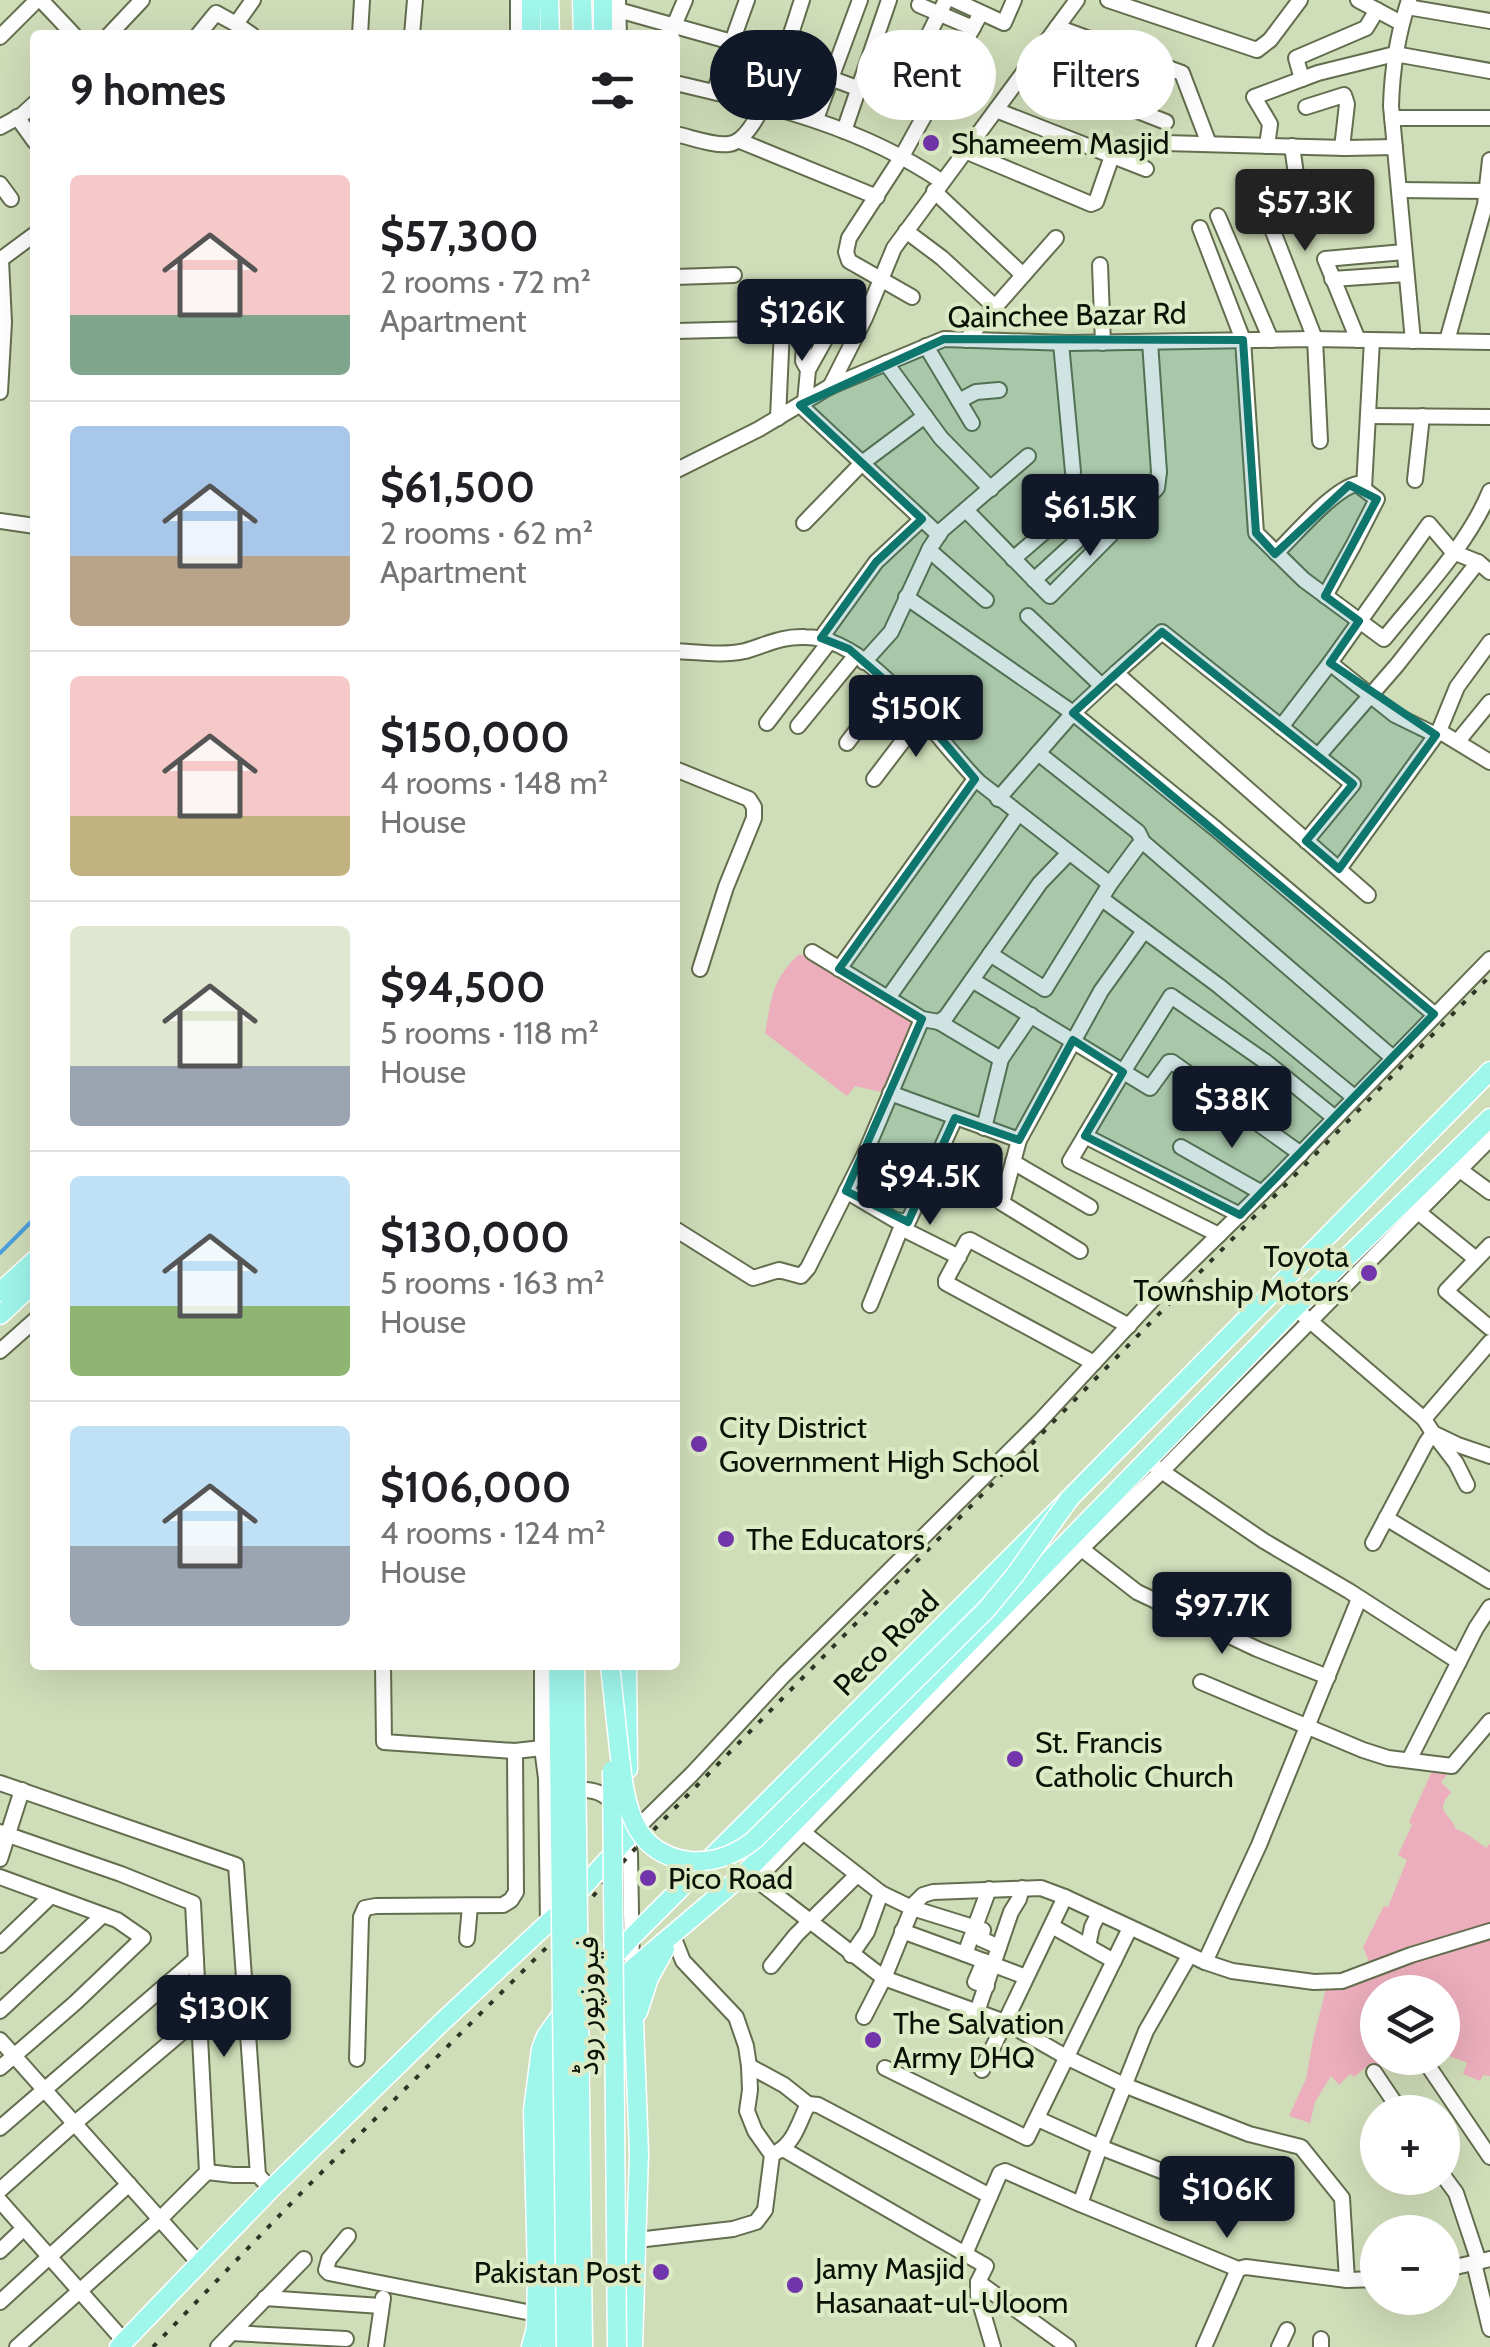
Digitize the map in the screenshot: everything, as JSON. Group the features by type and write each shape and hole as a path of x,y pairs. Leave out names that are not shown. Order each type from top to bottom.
{"main road":[{"path":"531,0 531,30"},
{"path":"549,0 550,30"},
{"path":"582,0 583,30"},
{"path":"605,30 613,3"},
{"name":"Peco Road","path":"531,2347 537,2314 533,2110 541,2049 560,2015 631,1938 1490,1071"},
{"name":"Peco Road","path":"550,2347 548,2076 566,2028 673,1936 751,1876 1154,1466 1295,1308 1347,1270 1490,1118"},
{"path":"1388,1175 1413,1203"},
{"path":"0,1292 30,1265"},
{"path":"0,1315 30,1287"},
{"path":"611,1670 624,1791 637,1830 650,1845 667,1855 700,1862 722,1859 740,1852 754,1840 986,1610 1070,1498"},
{"path":"558,1670 566,2347"},
{"name":"فیروزپور روڈ","path":"575,1670 583,2347"},
{"name":"فیروزپور روڈ","path":"610,1670 617,2347"},
{"path":"122,2344 200,2264 265,2182 548,1922 628,1836 627,1670"},
{"path":"634,2025 650,1978 673,1936"},
{"path":"632,1970 639,2153 634,2347"}],"street":[{"path":"0,36 39,0 69,30"},
{"path":"114,30 142,0"},
{"path":"236,24 253,0"},
{"path":"360,30 362,0"},
{"path":"413,30 416,0"},
{"path":"518,0 518,30"},
{"path":"613,3 672,30 685,0"},
{"path":"736,30 747,0"},
{"path":"791,30 802,0"},
{"path":"837,62 860,0"},
{"path":"879,30 890,0"},
{"path":"954,0 1004,23 1014,0"},
{"path":"1054,30 1077,0"},
{"path":"1108,0 1144,6 1257,50 1270,40 1300,0"},
{"path":"1358,0 1402,23"},
{"path":"613,3 618,30"},
{"path":"1414,340 1392,118 1392,71 1402,23 1408,3 1490,21"},
{"path":"919,4 942,6 973,28"},
{"path":"931,30 942,6"},
{"path":"1302,80 1296,58 1366,28 1377,10"},
{"path":"912,297 849,260 849,238 901,158 981,12"},
{"path":"202,30 216,13 245,30"},
{"path":"1057,26 1182,73 1209,144"},
{"path":"680,32 710,38"},
{"path":"1267,146 1270,124 1254,97 1302,80 1395,54 1490,71"},
{"path":"837,80 857,88 844,130"},
{"path":"680,83 710,91"},
{"path":"1016,83 996,110 1146,169"},
{"path":"1306,108 1344,95 1347,104 1342,148"},
{"path":"0,126 30,107"},
{"path":"18,117 30,135"},
{"path":"1392,118 1490,118"},
{"path":"680,135 726,145 740,140 754,120"},
{"path":"819,120 901,158 938,186 1023,275"},
{"path":"829,388 865,318 894,248 988,120"},
{"path":"1161,120 1166,122"},
{"path":"740,140 877,197"},
{"path":"1165,143 1394,147"},
{"path":"1292,146 1305,200"},
{"path":"965,151 1090,204 1096,202 1112,156"},
{"path":"1447,341 1484,205 1490,162"},
{"path":"0,184 11,199"},
{"path":"1255,185 1315,339 1320,441"},
{"path":"1399,190 1486,191"},
{"path":"1218,216 1271,340"},
{"path":"1200,228 1243,340 1256,532 1304,580 1384,639 1453,552 1490,492"},
{"path":"906,231 996,307"},
{"path":"0,392 4,322 1,260 30,238"},
{"path":"966,340 1056,238"},
{"path":"1364,488 1368,416 1365,340 1325,261 1327,257 1404,252"},
{"path":"1100,265 1104,342"},
{"path":"680,277 734,274"},
{"path":"1332,280 1406,274"},
{"path":"778,418 783,307"},
{"path":"680,331 758,329"},
{"name":"Qainchee Bazar Rd","path":"680,468 829,388 944,339 1061,343 1315,339 1490,342"},
{"path":"966,510 1050,596 1158,488 1150,342"},
{"path":"1061,343 1073,472"},
{"path":"926,346 972,423"},
{"path":"886,363 941,438 991,489"},
{"path":"808,370 802,403 939,535"},
{"path":"959,401 976,392 999,390"},
{"path":"804,523 862,464 924,416"},
{"path":"1368,416 1490,416"},
{"path":"1415,480 1422,416"},
{"path":"798,726 860,658 892,632 939,535 1028,456"},
{"path":"1014,559 1100,484"},
{"path":"1276,553 1333,497 1350,485 1364,488 1376,499 1325,596"},
{"path":"1034,580 1116,505"},
{"path":"767,723 876,562 922,519"},
{"path":"0,521 30,525"},
{"path":"1281,726 1428,524 1453,552 1484,567 1318,756"},
{"path":"929,550 986,600"},
{"path":"906,597 1073,713 1434,1014"},
{"path":"1028,616 1102,686"},
{"path":"998,798 1073,713 1162,632 1354,784 1306,840"},
{"path":"680,652 727,654 800,636 849,649 911,702 975,779 1110,884"},
{"path":"1339,869 1438,733 1457,687 1490,642"},
{"path":"1330,663 1395,715 1458,741 1490,762"},
{"path":"1116,673 1368,895"},
{"path":"848,743 890,685"},
{"path":"1458,741 1490,702"},
{"path":"874,779 922,716"},
{"path":"1038,753 1138,832 1143,842 1392,1058"},
{"path":"680,771 749,799 754,807 754,818 726,886 700,969"},
{"path":"839,969 975,779"},
{"path":"888,998 1018,814"},
{"path":"990,954 1045,989 1138,846"},
{"path":"939,1022 1066,852"},
{"path":"1102,899 1219,986 1354,1097"},
{"path":"1080,1252 1002,1204 1020,1140 1101,990 1144,931"},
{"path":"812,952 922,1019 939,1022 1001,1059"},
{"path":"628,1836 1490,959"},
{"path":"972,980 1151,1088 1172,1062 1300,1154"},
{"path":"1220,1234 1070,1161 1170,998 1174,996 1266,1062 1335,1118"},
{"path":"984,1128 1001,1059 1030,1015"},
{"path":"680,1232 753,1278 779,1270 800,1276 808,1268 846,1191 922,1019"},
{"path":"890,1094 1020,1140"},
{"path":"870,1305 902,1226 908,1222 956,1118"},
{"path":"1085,1136 1240,1215"},
{"path":"1476,1259 1413,1203 1460,1170 1490,1139"},
{"path":"1181,1146 1262,1193"},
{"path":"1013,1162 1090,1208"},
{"path":"1460,1170 1490,1192"},
{"path":"846,1191 959,1257"},
{"path":"1094,1363 946,1284 967,1241 1129,1326"},
{"path":"1490,1245 1446,1291 1490,1328"},
{"path":"1347,1270 1311,1321 1154,1466 1264,1541 1459,1662"},
{"path":"1295,1308 1424,1420 1456,1462 1466,1485"},
{"path":"0,1351 30,1324"},
{"path":"1424,1420 1490,1342"},
{"path":"1434,1433 1490,1456"},
{"path":"1373,1543 1434,1433"},
{"path":"1386,1518 1490,1581"},
{"path":"1075,1544 1136,1592 1245,1644 1328,1677"},
{"path":"1205,1962 1259,1845 1359,1599"},
{"path":"1409,1760 1490,1606"},
{"path":"383,1670 384,1742 515,1751 542,1748"},
{"path":"542,1670 548,1922"},
{"path":"1201,1682 1388,1758 1452,1766 1490,1721"},
{"path":"929,1694 804,1833 751,1876 884,1978 1005,2022 1124,2085 1250,2134 1301,2147 1342,2198 1347,2280"},
{"path":"356,2059 361,1917 365,1908 502,1905 516,1892 515,1751"},
{"path":"546,1778 556,1786 595,1790 614,1804 628,1836 632,1970"},
{"path":"0,1783 236,1865 265,2182 207,2172"},
{"path":"0,1859 4,1833 22,1790"},
{"path":"4,1833 193,1903 207,2172 17,2347"},
{"path":"804,1833 881,1893 912,1908 983,1930 981,1938 1000,1947"},
{"path":"770,1966 857,1875"},
{"path":"0,2068 143,1938 103,1915 4,1884"},
{"path":"977,2012 989,1963 1000,1947 1022,1888"},
{"path":"864,2017 912,1908 923,1895 933,1892 1040,1888 1065,1896 1189,1956 1232,1971 1327,1983 1490,1931"},
{"path":"965,1954 989,1889"},
{"path":"851,1955 867,1932 881,1893"},
{"path":"0,1946 51,1896"},
{"path":"982,2070 1065,1896"},
{"path":"468,1939 470,1906"},
{"path":"1088,1946 1099,1913"},
{"path":"0,2011 103,1915"},
{"path":"885,2068 1027,2138 1130,1928"},
{"path":"1057,1929 1114,1961"},
{"path":"902,1931 1026,1977"},
{"path":"673,1936 683,1961 736,2017 746,2046 748,2110 755,2131 778,2152 986,2266 978,2282 978,2296 992,2347"},
{"path":"1080,2204 1146,2031 1189,1956"},
{"path":"0,2128 196,1958"},
{"path":"0,2190 200,2017"},
{"path":"0,2040 200,2264"},
{"path":"749,2066 808,2104 818,2105 990,2196"},
{"path":"1434,2075 1490,2158"},
{"path":"637,2240 732,2229 756,2222 765,2210 778,2152 793,2137 808,2104"},
{"path":"1038,2119 1236,2200"},
{"path":"964,2254 1005,2170 1238,2270 1246,2267 1360,2280"},
{"path":"0,2302 129,2184"},
{"path":"1456,2195 1481,2261 1490,2329"},
{"path":"0,2201 122,2344"},
{"path":"0,2251 24,2228"},
{"path":"348,2236 329,2259 326,2270 333,2275 537,2314"},
{"path":"218,2347 304,2260"},
{"path":"1204,2347 1238,2270"},
{"path":"978,2282 1068,2347"},
{"path":"376,2347 384,2285"},
{"path":"265,2298 382,2306"},
{"path":"1280,2347 1287,2330"},
{"path":"232,2333 300,2342 346,2339"}],"highlighted area":[{"path":"944,339 1243,340 1256,533 1275,554 1349,485 1377,499 1325,596 1359,621 1330,663 1436,735 1339,869 1306,841 1353,784 1162,632 1073,713 1434,1014 1240,1215 1085,1136 1123,1072 1073,1040 1019,1140 955,1118 908,1222 846,1191 922,1019 839,969 975,779 911,703 849,649 821,638 876,562 922,519 800,405"}],"shaded area":[{"path":"798,955 808,955 916,1020 881,1092 855,1086 847,1096 765,1033 778,982"},
{"path":"1433,1769 1449,1772 1441,1782 1451,1792 1443,1808 1456,1829 1486,1848 1490,1844 1490,1926 1369,1962 1363,1947 1384,1906 1388,1907 1407,1860 1398,1855"},
{"path":"1490,1937 1490,2076 1483,2075 1480,2081 1463,2074 1467,2063 1460,2060 1460,1975 1378,1975 1427,1955"},
{"path":"1360,1981 1360,2072 1354,2077 1350,2074 1339,2085 1331,2076 1315,2102 1310,2123 1289,2116 1306,2079 1326,1989"}],"waterway":[{"path":"0,1253 30,1223"}],"railway":[{"path":"153,2347 559,1935 630,1854 1490,976"}],"place":[{"name":"Shameem Masjid","path":"931,143"},
{"name":"Toyota Township Motors","path":"1369,1273"},
{"name":"City District Government High School","path":"699,1444"},
{"name":"The Educators","path":"726,1539"},
{"name":"St. Francis Catholic Church","path":"1015,1759"},
{"name":"Pico Road","path":"648,1878"},
{"name":"The Salvation Army DHQ","path":"873,2040"},
{"name":"Pakistan Post","path":"661,2272"},
{"name":"Jamy Masjid Hasanaat-ul-Uloom","path":"795,2285"}]}
